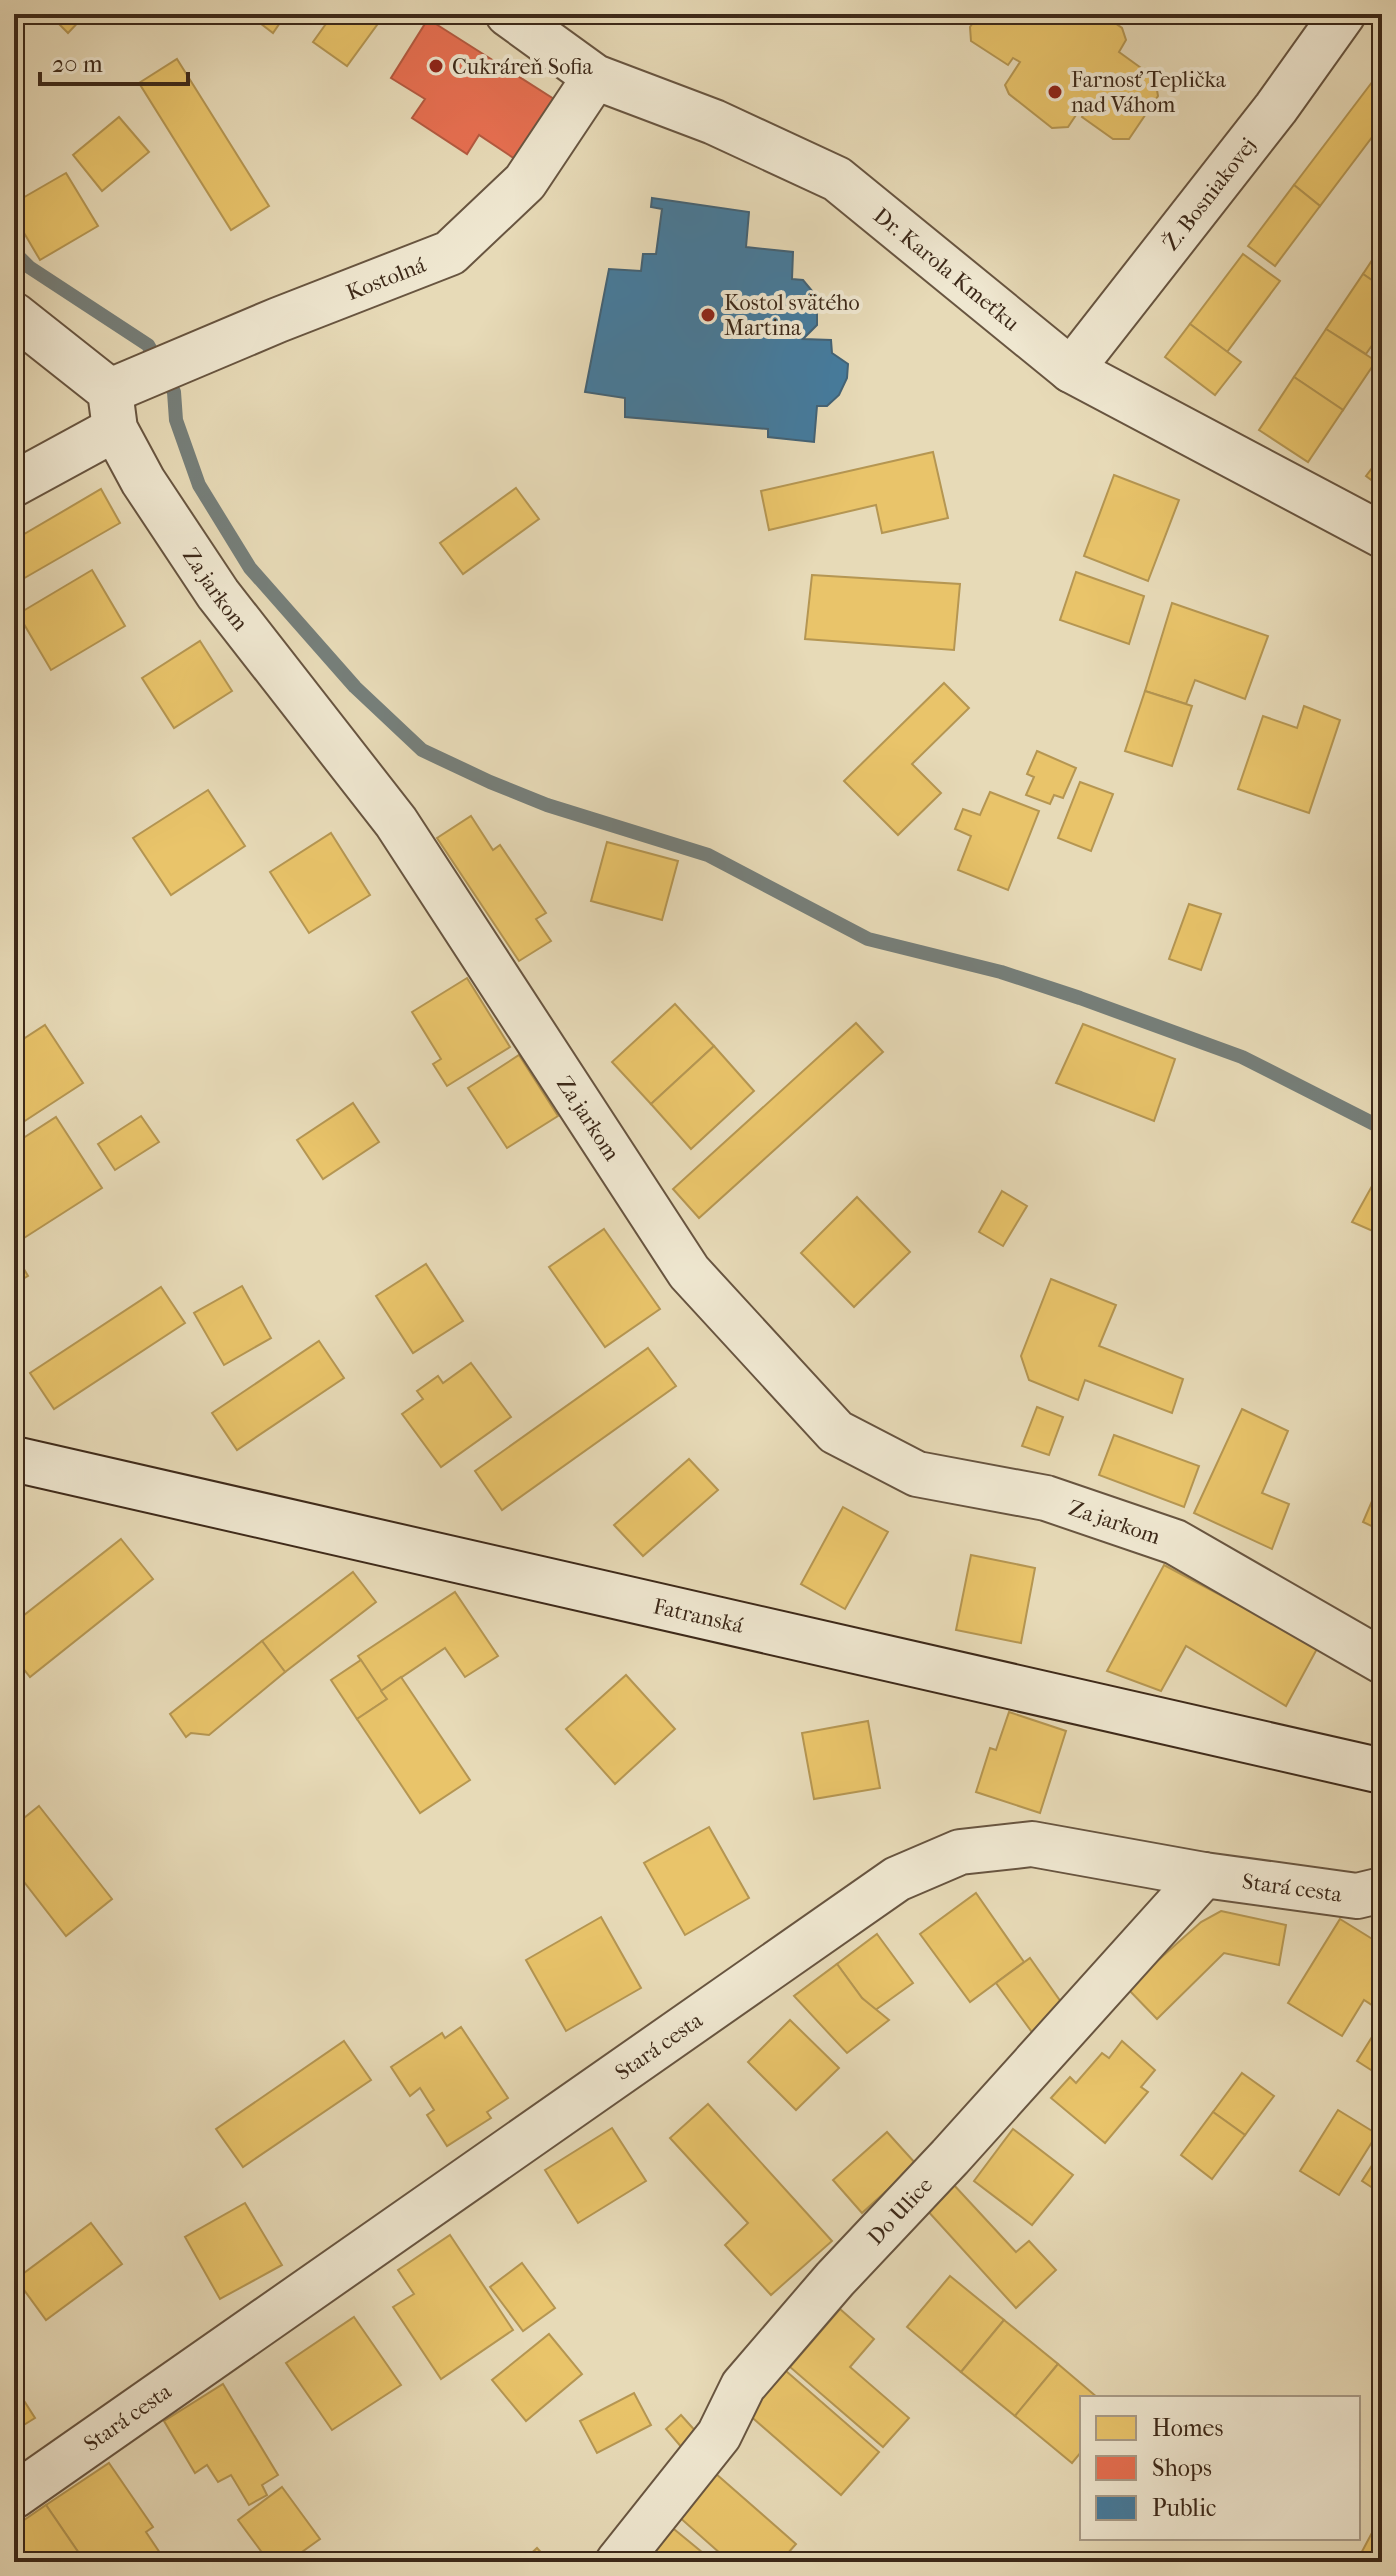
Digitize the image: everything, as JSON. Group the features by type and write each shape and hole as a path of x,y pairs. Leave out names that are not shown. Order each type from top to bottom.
{"street":[{"name":"Dr. Karola Kmeťku","path":"508,14 595,77 714,122 837,179 1071,370 1382,535"},
{"name":"Ž. Bosniakovej","path":"1071,370 1276,108 1343,14"},
{"name":"Kostolná","path":"14,484 138,390 278,320 450,253 525,182 595,77"},
{"name":"Za jarkom","path":"14,315 138,390 143,481 218,594 396,822 689,1272 836,1432 917,1474 1046,1498 1175,1542 1382,1661"},
{"name":"Fatranská","path":"14,1459 1382,1771"},
{"name":"Stará cesta","path":"14,2496 897,1879 960,1852 1032,1844 1204,1875 1357,1896 1382,1890"},
{"name":"Do Ulice","path":"618,2562 719,2435 743,2386 753,2374 835,2279 950,2157 1204,1875"}],"building: Homes":[{"path":"49,14 86,14 68,33"},
{"path":"248,14 286,14 273,33"},
{"path":"333,14 385,14 347,66 313,42"},
{"path":"626,14 644,14 640,22"},
{"path":"979,14 1102,14 1122,28 1126,40 1119,52 1155,78 1158,96 1129,139 1113,139 1082,117 1087,109 1082,106 1068,127 1052,128 1009,94 1005,85 1020,62 1013,58 1008,65 971,41 970,27"},
{"path":"177,59 269,206 231,230 139,83"},
{"path":"1379,73 1382,75 1382,124 1320,206 1294,185"},
{"path":"119,117 149,152 102,191 73,155"},
{"path":"66,173 98,226 40,260 14,216 14,203"},
{"path":"1294,185 1320,206 1275,266 1248,246"},
{"path":"1382,245 1382,287 1363,274"},
{"path":"1243,254 1280,281 1227,352 1190,324"},
{"path":"1363,274 1382,287 1382,331 1366,354 1326,329"},
{"path":"1190,324 1241,362 1215,395 1165,357"},
{"path":"1326,329 1376,361 1343,410 1294,377"},
{"path":"1294,377 1343,410 1308,462 1259,430"},
{"path":"933,452 948,518 882,533 876,505 769,530 761,491"},
{"path":"1382,455 1382,488 1366,476"},
{"path":"1114,475 1179,500 1148,581 1084,556"},
{"path":"516,488 539,519 463,574 440,543"},
{"path":"101,489 120,523 21,580 14,569 14,540"},
{"path":"92,570 125,626 51,670 18,614"},
{"path":"1076,572 1144,596 1129,644 1060,620"},
{"path":"812,575 960,584 954,650 805,639"},
{"path":"1172,603 1268,636 1245,699 1195,680 1186,704 1145,691"},
{"path":"200,641 232,691 174,728 142,678"},
{"path":"944,683 969,708 912,764 941,793 898,835 844,781"},
{"path":"1145,691 1192,706 1172,766 1125,751"},
{"path":"1304,706 1340,720 1309,813 1238,789 1263,716 1297,728"},
{"path":"1037,751 1076,768 1063,798 1054,795 1050,804 1026,795 1034,777 1027,774"},
{"path":"1080,782 1113,794 1091,851 1058,838"},
{"path":"208,790 245,846 171,895 133,838"},
{"path":"990,792 1039,811 1008,890 958,870 971,836 955,829 963,809 980,815"},
{"path":"471,816 493,850 500,845 546,913 536,919 551,941 519,961 437,838"},
{"path":"331,833 370,895 309,933 270,872"},
{"path":"607,842 678,861 662,920 591,901"},
{"path":"1189,904 1221,914 1201,970 1169,959"},
{"path":"467,978 510,1047 447,1086 433,1064 441,1059 412,1012"},
{"path":"675,1004 714,1046 651,1104 612,1062"},
{"path":"856,1023 883,1052 699,1218 673,1189"},
{"path":"1083,1024 1175,1059 1154,1121 1056,1083"},
{"path":"45,1025 83,1083 14,1128 14,1045"},
{"path":"714,1046 754,1091 691,1149 651,1104"},
{"path":"519,1055 558,1116 507,1148 468,1088"},
{"path":"353,1103 379,1142 323,1179 297,1140"},
{"path":"141,1116 159,1142 115,1170 98,1144"},
{"path":"56,1117 102,1188 24,1238 14,1223 14,1144"},
{"path":"1382,1168 1382,1235 1352,1222"},
{"path":"1002,1191 1027,1206 1003,1246 979,1232"},
{"path":"857,1197 910,1252 854,1307 801,1253"},
{"path":"604,1229 660,1309 605,1347 549,1267"},
{"path":"14,1252 28,1276 14,1284"},
{"path":"426,1264 463,1321 413,1353 376,1296"},
{"path":"1051,1279 1116,1305 1099,1346 1183,1379 1172,1413 1085,1380 1078,1400 1029,1380 1021,1356"},
{"path":"242,1286 271,1338 224,1365 194,1313"},
{"path":"161,1287 185,1323 54,1409 30,1373"},
{"path":"319,1341 344,1378 237,1450 212,1413"},
{"path":"648,1348 676,1386 502,1510 475,1471"},
{"path":"471,1363 511,1417 441,1467 402,1414 423,1399 417,1391 438,1376 443,1383"},
{"path":"1037,1407 1063,1417 1049,1455 1022,1446"},
{"path":"1242,1409 1288,1431 1262,1493 1289,1504 1272,1549 1194,1513"},
{"path":"1114,1435 1199,1466 1184,1507 1099,1475"},
{"path":"689,1459 718,1490 643,1556 614,1525"},
{"path":"1382,1478 1382,1531 1363,1522"},
{"path":"843,1507 888,1532 845,1609 801,1584"},
{"path":"121,1539 153,1579 30,1677 14,1657 14,1623"},
{"path":"971,1555 1035,1568 1021,1643 956,1630"},
{"path":"1164,1565 1318,1647 1286,1706 1186,1646 1161,1691 1107,1671"},
{"path":"353,1572 376,1602 285,1672 262,1641"},
{"path":"455,1592 498,1656 465,1677 445,1648 381,1691 358,1656"},
{"path":"262,1641 285,1672 209,1735 191,1733 186,1737 170,1714"},
{"path":"361,1660 387,1699 357,1719 331,1680"},
{"path":"626,1675 675,1729 615,1784 566,1729"},
{"path":"401,1677 470,1780 420,1813 357,1719 387,1699 381,1691"},
{"path":"1009,1712 1066,1731 1040,1813 976,1792 990,1748 996,1750"},
{"path":"868,1721 880,1788 814,1799 802,1733"},
{"path":"39,1806 112,1899 66,1936 14,1869 14,1826"},
{"path":"709,1827 749,1898 685,1935 644,1863"},
{"path":"976,1893 1024,1962 970,2002 920,1934"},
{"path":"1221,1911 1286,1925 1279,1965 1224,1953 1157,2019 1127,1988 1201,1922"},
{"path":"601,1917 641,1988 566,2031 526,1960"},
{"path":"1340,1919 1382,1945 1382,2002 1378,2009 1364,2000 1342,2036 1288,2003"},
{"path":"877,1934 913,1983 874,2011 837,1964"},
{"path":"1030,1958 1061,2002 1034,2035 996,1983"},
{"path":"837,1964 862,1998 889,2020 847,2053 794,1996"},
{"path":"790,2020 839,2068 796,2110 748,2062"},
{"path":"1382,2021 1382,2077 1357,2061"},
{"path":"461,2027 508,2098 487,2112 491,2118 447,2146 427,2115 434,2110 420,2088 410,2096 391,2067 442,2033 445,2038"},
{"path":"344,2041 371,2080 243,2167 216,2129"},
{"path":"1122,2041 1155,2070 1141,2087 1148,2092 1105,2143 1051,2098 1070,2077 1076,2083 1102,2053 1109,2058"},
{"path":"1242,2073 1274,2096 1245,2135 1213,2112"},
{"path":"708,2104 832,2241 771,2295 725,2245 748,2223 670,2138"},
{"path":"1338,2110 1377,2134 1339,2195 1300,2171"},
{"path":"1213,2112 1245,2135 1212,2179 1181,2155"},
{"path":"612,2128 646,2181 578,2223 545,2170"},
{"path":"1013,2129 1073,2175 1032,2225 974,2181"},
{"path":"887,2132 916,2164 862,2213 833,2180"},
{"path":"1382,2150 1382,2194 1362,2181"},
{"path":"953,2184 1016,2252 1029,2241 1056,2270 1016,2308 926,2209"},
{"path":"245,2203 282,2265 220,2299 185,2237"},
{"path":"91,2223 122,2264 46,2320 16,2279"},
{"path":"450,2235 513,2330 441,2379 393,2307 414,2294 398,2270"},
{"path":"522,2263 555,2308 523,2331 490,2287"},
{"path":"950,2276 1004,2320 961,2372 907,2327"},
{"path":"840,2309 874,2339 850,2367 909,2418 883,2447 790,2367"},
{"path":"354,2317 401,2385 332,2430 286,2363"},
{"path":"1004,2320 1058,2364 1015,2416 961,2372"},
{"path":"549,2334 582,2374 526,2421 492,2380"},
{"path":"1058,2364 1096,2396 1080,2396 1080,2453 1072,2463 1015,2416"},
{"path":"786,2371 879,2452 841,2495 748,2414"},
{"path":"223,2384 278,2475 262,2485 267,2495 249,2505 231,2475 218,2482 207,2465 195,2473 164,2421"},
{"path":"14,2385 35,2418 14,2431"},
{"path":"634,2393 651,2425 597,2453 580,2421"},
{"path":"681,2415 699,2435 683,2449 666,2429"},
{"path":"109,2463 153,2527 146,2532 166,2562 85,2562 46,2505"},
{"path":"715,2473 796,2544 780,2562 730,2562 678,2516"},
{"path":"282,2487 320,2539 288,2562 269,2562 238,2520"},
{"path":"46,2505 85,2562 18,2562 14,2556 14,2527"},
{"path":"1382,2514 1382,2562 1364,2562 1358,2559"},
{"path":"669,2525 714,2562 639,2562"},
{"path":"537,2548 550,2562 522,2562"}],"building: Shops":[{"path":"428,19 554,99 515,159 479,135 467,154 412,118 425,99 391,78"}],"building: Public":[{"name":"Kostol svätého Martina","path":"652,198 749,212 746,247 793,252 792,279 803,280 817,297 827,297 827,304 817,305 817,325 803,339 831,340 832,353 848,364 847,378 839,395 827,406 817,406 814,442 768,437 768,429 625,417 625,398 585,392 609,269 641,271 643,254 656,254 662,209 651,207"}],"waterway":[{"path":"14,252 29,267 148,345 174,392 176,420 199,485 250,568 355,687 422,750 547,805 708,855 868,939 1001,972 1242,1057 1382,1128"}],"place":[{"name":"Cukráreň Sofia","path":"436,66"},
{"name":"Farnosť Teplička nad Váhom","path":"1055,92"},
{"name":"Kostol svätého Martina","path":"708,315"}]}
